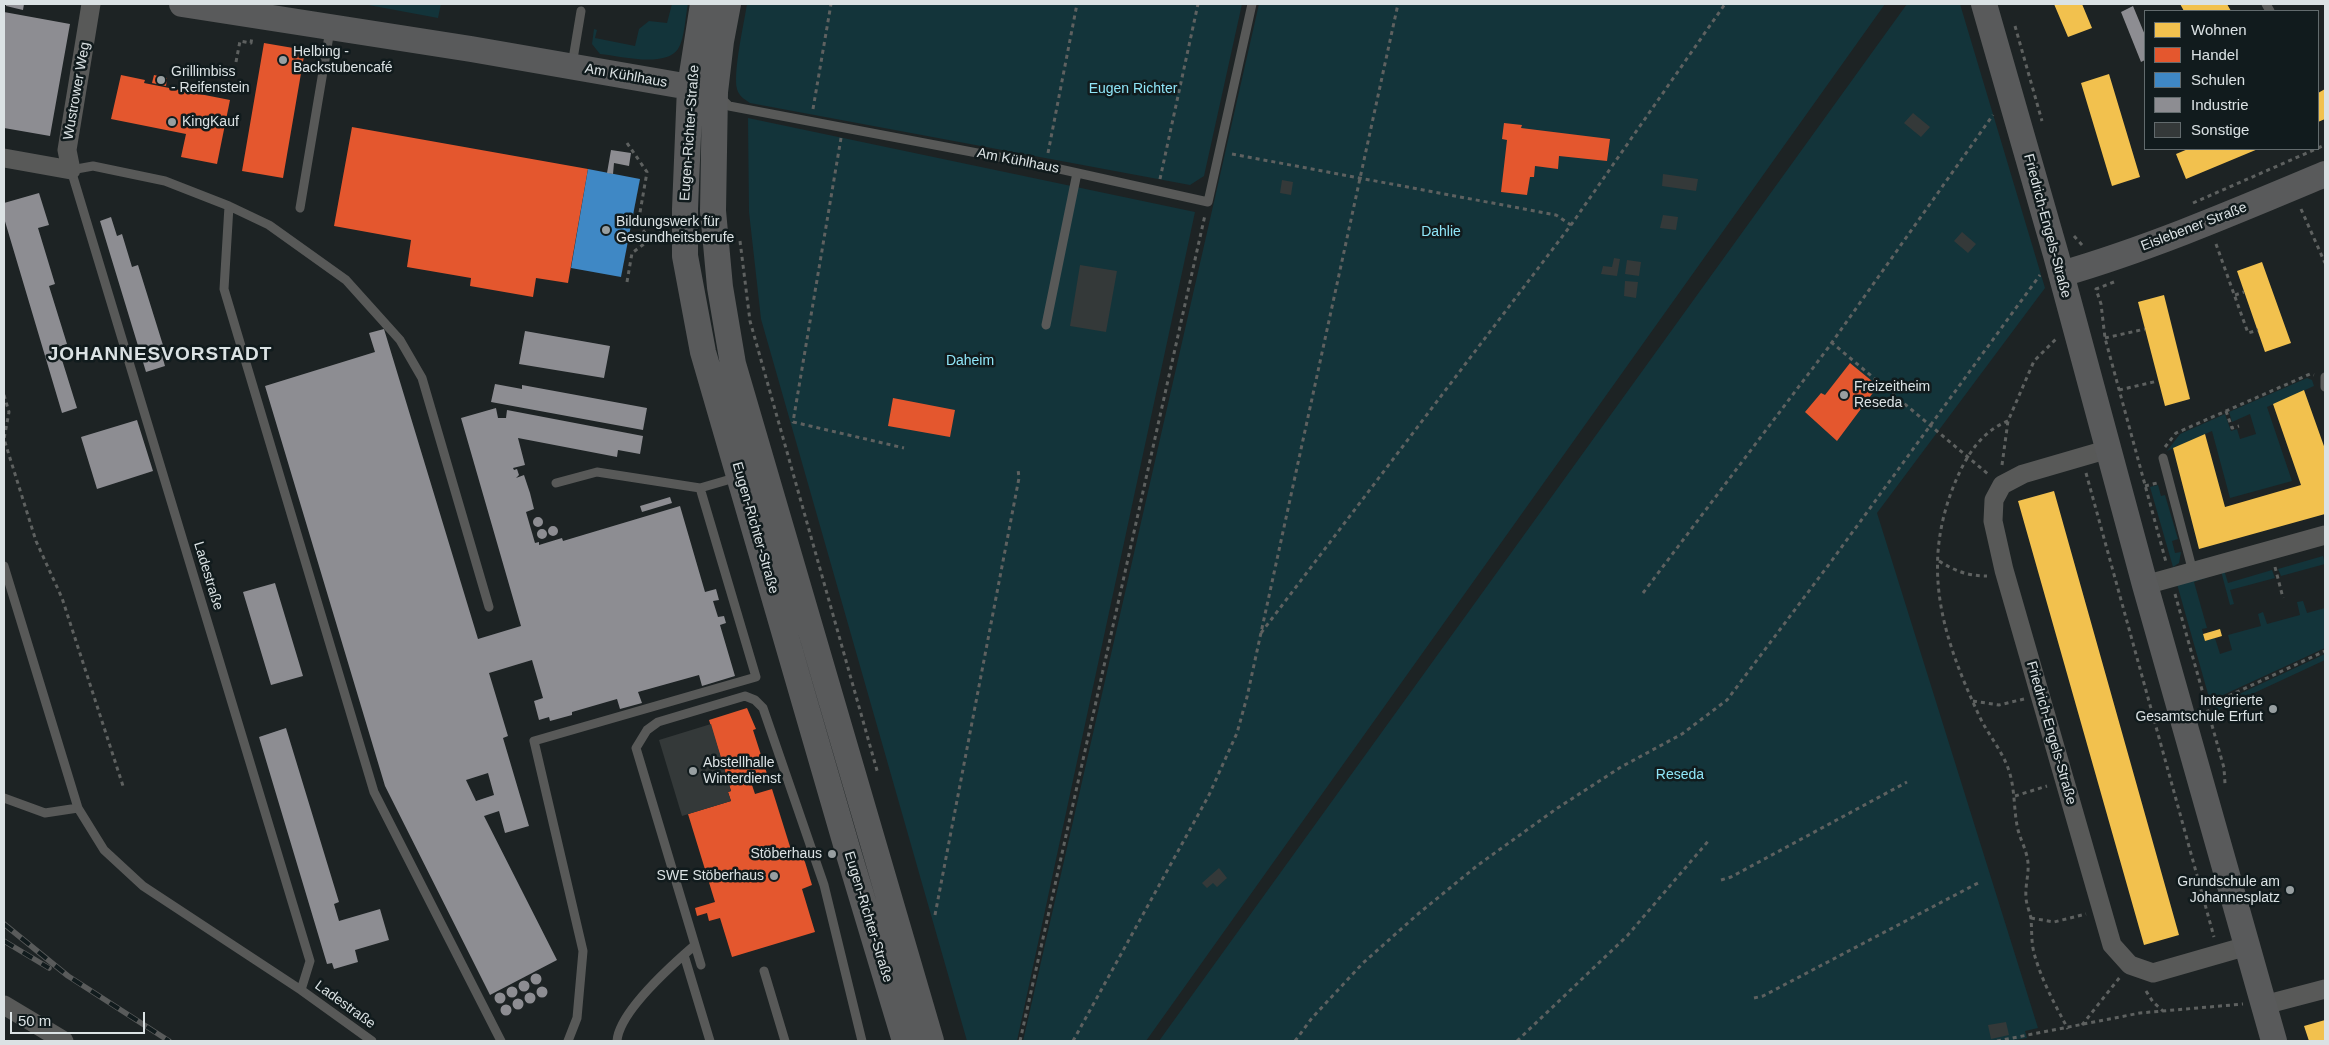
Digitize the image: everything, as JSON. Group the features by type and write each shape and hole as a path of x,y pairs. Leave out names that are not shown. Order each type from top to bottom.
{"main road":[{"name":"Am Kühlhaus","path":"182,4 703,89"},
{"name":"Eugen-Richter-Straße","path":"703,4 703,89 713,211 720,287 733,364 931,1041"},
{"name":"Eugen-Richter-Straße","path":"728,4 721,41 703,89 685,256 703,352 905,1041"},
{"name":"Friedrich-Engels-Straße","path":"1984,4 2274,1041"},
{"name":"Eislebener Straße","path":"2056,257 2103,260 2246,208 2325,174"}],"street":[{"name":"Wustrower Weg","path":"70,170 67,150 91,4"},
{"path":"4,158 70,170"},
{"path":"2002,485 2023,474 2109,449"},
{"name":"Friedrich-Engels-Straße","path":"2002,485 1994,500 1993,520 2004,570 2112,945 2138,968"},
{"path":"2145,585 2325,535"},
{"path":"2138,968 2153,973 2247,946"},
{"path":"2264,1004 2325,989"},
{"path":"4,1005 64,1041"}],"lane":[{"path":"1208,202 1252,4"},
{"path":"572,67 581,11"},
{"path":"300,208 330,28"},
{"name":"Am Kühlhaus","path":"703,89 729,106 1046,166 1208,202"},
{"path":"70,170 93,166 156,179 229,206 269,225 339,275 400,340 422,378 489,607"},
{"name":"Ladestraße","path":"70,170 310,961 301,990"},
{"path":"1046,325 1077,173"},
{"path":"229,206 224,289 374,792 501,1041"},
{"path":"2325,377 2325,388"},
{"path":"2163,458 2193,572"},
{"path":"556,483 597,472 700,488 740,476"},
{"path":"568,1041 577,1018 583,951 534,741 756,678 700,488"},
{"name":"Ladestraße","path":"4,566 78,808 104,850 143,886 301,990 372,1041"},
{"path":"701,965 636,748 647,730 658,722 745,696 755,700 763,708 802,816 824,885 862,1041"},
{"path":"4,798 45,813 78,808"},
{"path":"617,1041 618,1034 634,1007 664,972 695,945"},
{"path":"684,955 710,1041"},
{"path":"764,971 785,1041"}],"path":[{"path":"810,122 831,4"},
{"path":"1046,166 1077,4"},
{"path":"1157,191 1198,4"},
{"path":"1073,1041 1213,787 1237,733 1247,696 1398,4"},
{"path":"1260,635 1571,225 1725,4"},
{"path":"236,62 240,41 251,43 255,16"},
{"path":"1643,593 1831,342 2010,93"},
{"path":"843,128 793,422 904,448"},
{"path":"627,143 647,172 638,224 650,239 673,244"},
{"path":"2187,206 2313,150"},
{"path":"1219,151 1556,215 1571,225"},
{"path":"1020,1041 1208,202"},
{"path":"2301,210 2325,261"},
{"path":"627,282 632,253 665,228"},
{"path":"1295,1041 1312,1018 1364,963 1418,914 1478,865 1556,809 1621,767 1682,734 1727,700 2073,235 2082,246 2091,243"},
{"path":"739,236 750,321 880,782"},
{"path":"2216,244 2248,333 2258,330"},
{"path":"2235,295 2244,292"},
{"path":"2105,338 2145,328"},
{"path":"2002,485 2002,463 2008,420 2034,361 2057,338 2055,331"},
{"path":"1831,342 2002,485"},
{"path":"2163,458 2168,440 2176,433 2310,374 2325,377"},
{"path":"2120,390 2158,381"},
{"path":"4,396 9,412 4,439 36,541 62,598 123,786"},
{"path":"2226,411 2232,428 2239,426"},
{"path":"2008,420 1997,425 1980,438 1968,457 1950,496 1940,537 1938,580 1943,622 1954,657 1977,712 2002,752 2015,796 2018,829 2028,864 2026,898 2031,918 2034,952 2040,970 2068,1028"},
{"path":"2082,456 2219,954"},
{"path":"935,915 1019,478 1018,469"},
{"path":"2270,550 2283,598"},
{"path":"1939,561 1955,571 1975,576 1990,576 2004,570"},
{"path":"2207,706 2325,651"},
{"path":"1973,702 1999,705 2040,696"},
{"path":"1721,880 1731,877 1907,782"},
{"path":"2015,796 2040,787 2065,782"},
{"path":"1517,1041 1627,936 1710,839"},
{"path":"1754,998 1763,996 1978,883"},
{"path":"2031,918 2054,922 2102,909"},
{"path":"2081,1026 2138,968 2153,1002 2163,1011"},
{"path":"1997,1041 2163,1011 2264,1004"}],"green space":[{"path":"363,4 441,4 438,18"},
{"path":"672,4 688,4 682,39 678,49 672,55 663,58 642,59 600,54 592,44 594,29 597,30 595,38 635,46 639,29 649,21 667,23"},
{"name":"Eugen Richter","path":"747,4 1242,4 1204,176 1190,185 750,103 739,94 736,81"},
{"name":"Dahlie","path":"1259,4 1885,4 1146,1041 1023,1041"},
{"name":"Reseda","path":"1907,4 1960,4 2045,288 1877,513 2038,1028 2025,1031 2027,1038 2010,1041 1159,1041"},
{"name":"Daheim","path":"748,118 1195,212 1017,1041 967,1041 761,319 749,212"},
{"path":"2307,378 2312,380 2314,386 2267,407 2292,481 2230,498 2212,431 2167,451 2180,434 2225,414 2231,431 2237,429 2240,439 2256,434 2250,414 2232,422 2229,412"},
{"path":"2158,485 2161,496 2165,495 2178,539 2172,541 2175,553 2181,552 2179,563 2173,567 2150,487"},
{"path":"2323,556 2325,564 2281,576 2278,569"},
{"path":"2224,570 2228,583 2272,570 2275,578 2230,590 2234,604 2230,605 2221,571"},
{"path":"2206,575 2206,578 2194,582 2207,628 2202,629 2205,641 2215,638 2220,654 2232,650 2228,635 2261,626 2258,614 2263,612 2267,624 2300,615 2297,602 2303,601 2307,613 2325,608 2325,648 2210,701 2177,584"},
{"path":"2325,654 2325,660 2224,707 2217,711 2219,717 2214,716 2212,709 2236,698 2237,695"}],"building: Wohnen":[{"path":"2054,4 2082,4 2092,28 2068,37"},
{"path":"2180,4 2227,4 2230,10 2183,10"},
{"path":"2109,74 2140,177 2112,186 2081,83"},
{"path":"2325,89 2325,119 2319,122 2319,92"},
{"path":"2186,150 2256,150 2186,179 2176,154"},
{"path":"2262,262 2291,343 2265,352 2237,271"},
{"path":"2164,295 2190,399 2165,406 2138,302"},
{"path":"2304,390 2325,449 2325,514 2199,549 2173,448 2205,434 2225,507 2301,485 2273,404"},
{"path":"2054,491 2179,935 2144,945 2018,501"},
{"path":"2220,629 2222,636 2205,641 2203,634"},
{"path":"2325,1020 2325,1041 2309,1041 2304,1026"}],"building: Handel":[{"path":"264,43 305,50 283,178 242,171"},
{"path":"121,75 145,80 144,83 230,100 217,164 181,157 186,134 111,119"},
{"path":"154,75 167,78 166,86 152,83"},
{"path":"1504,123 1522,125 1521,128 1610,139 1607,161 1559,156 1558,169 1535,166 1534,177 1530,177 1527,195 1501,192 1507,140 1502,139"},
{"path":"352,127 588,169 568,283 536,278 533,297 470,286 471,278 407,267 411,240 334,226"},
{"path":"1850,363 1878,386 1837,441 1805,412 1821,393 1825,395"},
{"path":"893,398 955,410 950,437 888,426"},
{"path":"747,708 756,729 753,730 769,780 752,785 755,794 772,789 792,853 799,851 805,862 812,885 802,889 815,932 732,957 720,918 709,921 707,913 697,916 695,908 715,902 688,814 731,801 728,792 731,791 709,720"}],"building: Schulen":[{"path":"588,169 640,179 621,277 571,268"}],"building: Industrie":[{"path":"6,4 24,4 23,10 6,6"},
{"path":"2133,6 2144,33 2144,60 2141,62 2121,12"},
{"path":"4,12 70,24 50,136 4,128"},
{"path":"611,150 631,153 629,166 614,163 613,174 607,173"},
{"path":"39,193 49,225 38,228 55,284 49,286 67,344 58,347 77,408 62,413 4,218 4,203"},
{"path":"111,217 117,236 122,234 132,267 138,265 167,358 163,359 165,366 146,372 100,221"},
{"path":"384,329 478,639 521,626 461,418 496,408 498,418 506,418 507,410 643,436 640,454 618,450 617,457 518,438 525,465 513,468 514,470 517,469 519,475 516,478 524,475 530,493 534,509 526,512 535,543 539,542 539,545 562,538 563,541 680,506 705,592 716,589 719,600 713,601 718,617 724,616 726,623 720,625 735,676 702,686 699,675 638,692 642,703 620,709 617,699 572,712 572,715 550,721 549,717 539,720 534,701 543,698 532,660 489,673 508,736 503,738 529,826 505,833 499,811 484,816 557,960 490,995 385,786 265,386 375,352 369,333","holes":["488,773 494,795 476,801 466,780"]},
{"path":"525,331 610,346 604,378 519,364"},
{"path":"495,384 522,389 522,385 647,408 643,430 491,402"},
{"path":"137,420 153,471 97,489 81,437"},
{"path":"670,497 672,503 642,512 640,506"},
{"path":"536,517 540,517 543,522 542,526 536,527 533,524 533,520"},
{"path":"551,526 555,526 558,531 557,535 551,536 548,533 548,529"},
{"path":"540,529 544,529 547,534 546,538 540,539 537,536 537,532"},
{"path":"275,583 303,676 271,685 243,592"},
{"path":"286,728 339,902 334,904 339,921 380,909 389,940 355,950 358,962 334,969 332,963 327,964 259,737"},
{"path":"534,974 538,974 541,979 540,983 534,984 531,981 531,977"},
{"path":"522,981 526,981 529,986 528,990 522,991 519,988 519,984"},
{"path":"542,986 548,992 542,998 536,992"},
{"path":"510,987 514,987 517,992 516,996 510,997 507,994 507,990"},
{"path":"500,992 506,998 500,1004 494,998"},
{"path":"530,992 536,998 530,1004 524,998"},
{"path":"518,998 524,1004 518,1010 512,1004"},
{"path":"506,1004 512,1010 506,1016 500,1010"}],"building: Sonstige":[{"path":"1913,113 1930,127 1921,137 1904,123"},
{"path":"1663,174 1698,179 1696,191 1662,186"},
{"path":"1282,180 1293,182 1291,195 1280,193"},
{"path":"1663,215 1678,217 1676,230 1660,228"},
{"path":"1962,232 1976,244 1968,253 1954,241"},
{"path":"1614,258 1620,259 1617,276 1601,274 1603,266 1612,267"},
{"path":"1627,260 1641,262 1639,276 1625,274"},
{"path":"1080,265 1117,271 1106,332 1070,326"},
{"path":"1625,281 1638,282 1636,298 1624,296"},
{"name":"Abstellhalle Winterdienst","path":"711,724 731,791 728,792 731,801 682,816 659,740"},
{"path":"1219,868 1227,878 1217,887 1213,883 1207,888 1202,883"},
{"path":"2006,1022 2009,1035 1991,1039 1988,1025"}],"railway":[{"path":"4,924 68,976 169,1041"},
{"path":"4,941 49,968"}],"place":[{"name":"Helbing - Backstubencafé","path":"283,60"},
{"name":"Grillimbiss - Reifenstein","path":"161,80"},
{"name":"KingKauf","path":"172,122"},
{"name":"Bildungswerk für Gesundheitsberufe","path":"606,230"},
{"name":"Freizeitheim Reseda","path":"1844,395"},
{"name":"Integrierte Gesamtschule Erfurt","path":"2273,709"},
{"name":"Abstellhalle Winterdienst","path":"693,771"},
{"name":"Stöberhaus","path":"832,854"},
{"name":"SWE Stöberhaus","path":"774,876"},
{"name":"Grundschule am Johannesplatz","path":"2290,890"}],"district":[{"name":"JOHANNESVORSTADT","path":"160,355"}]}
